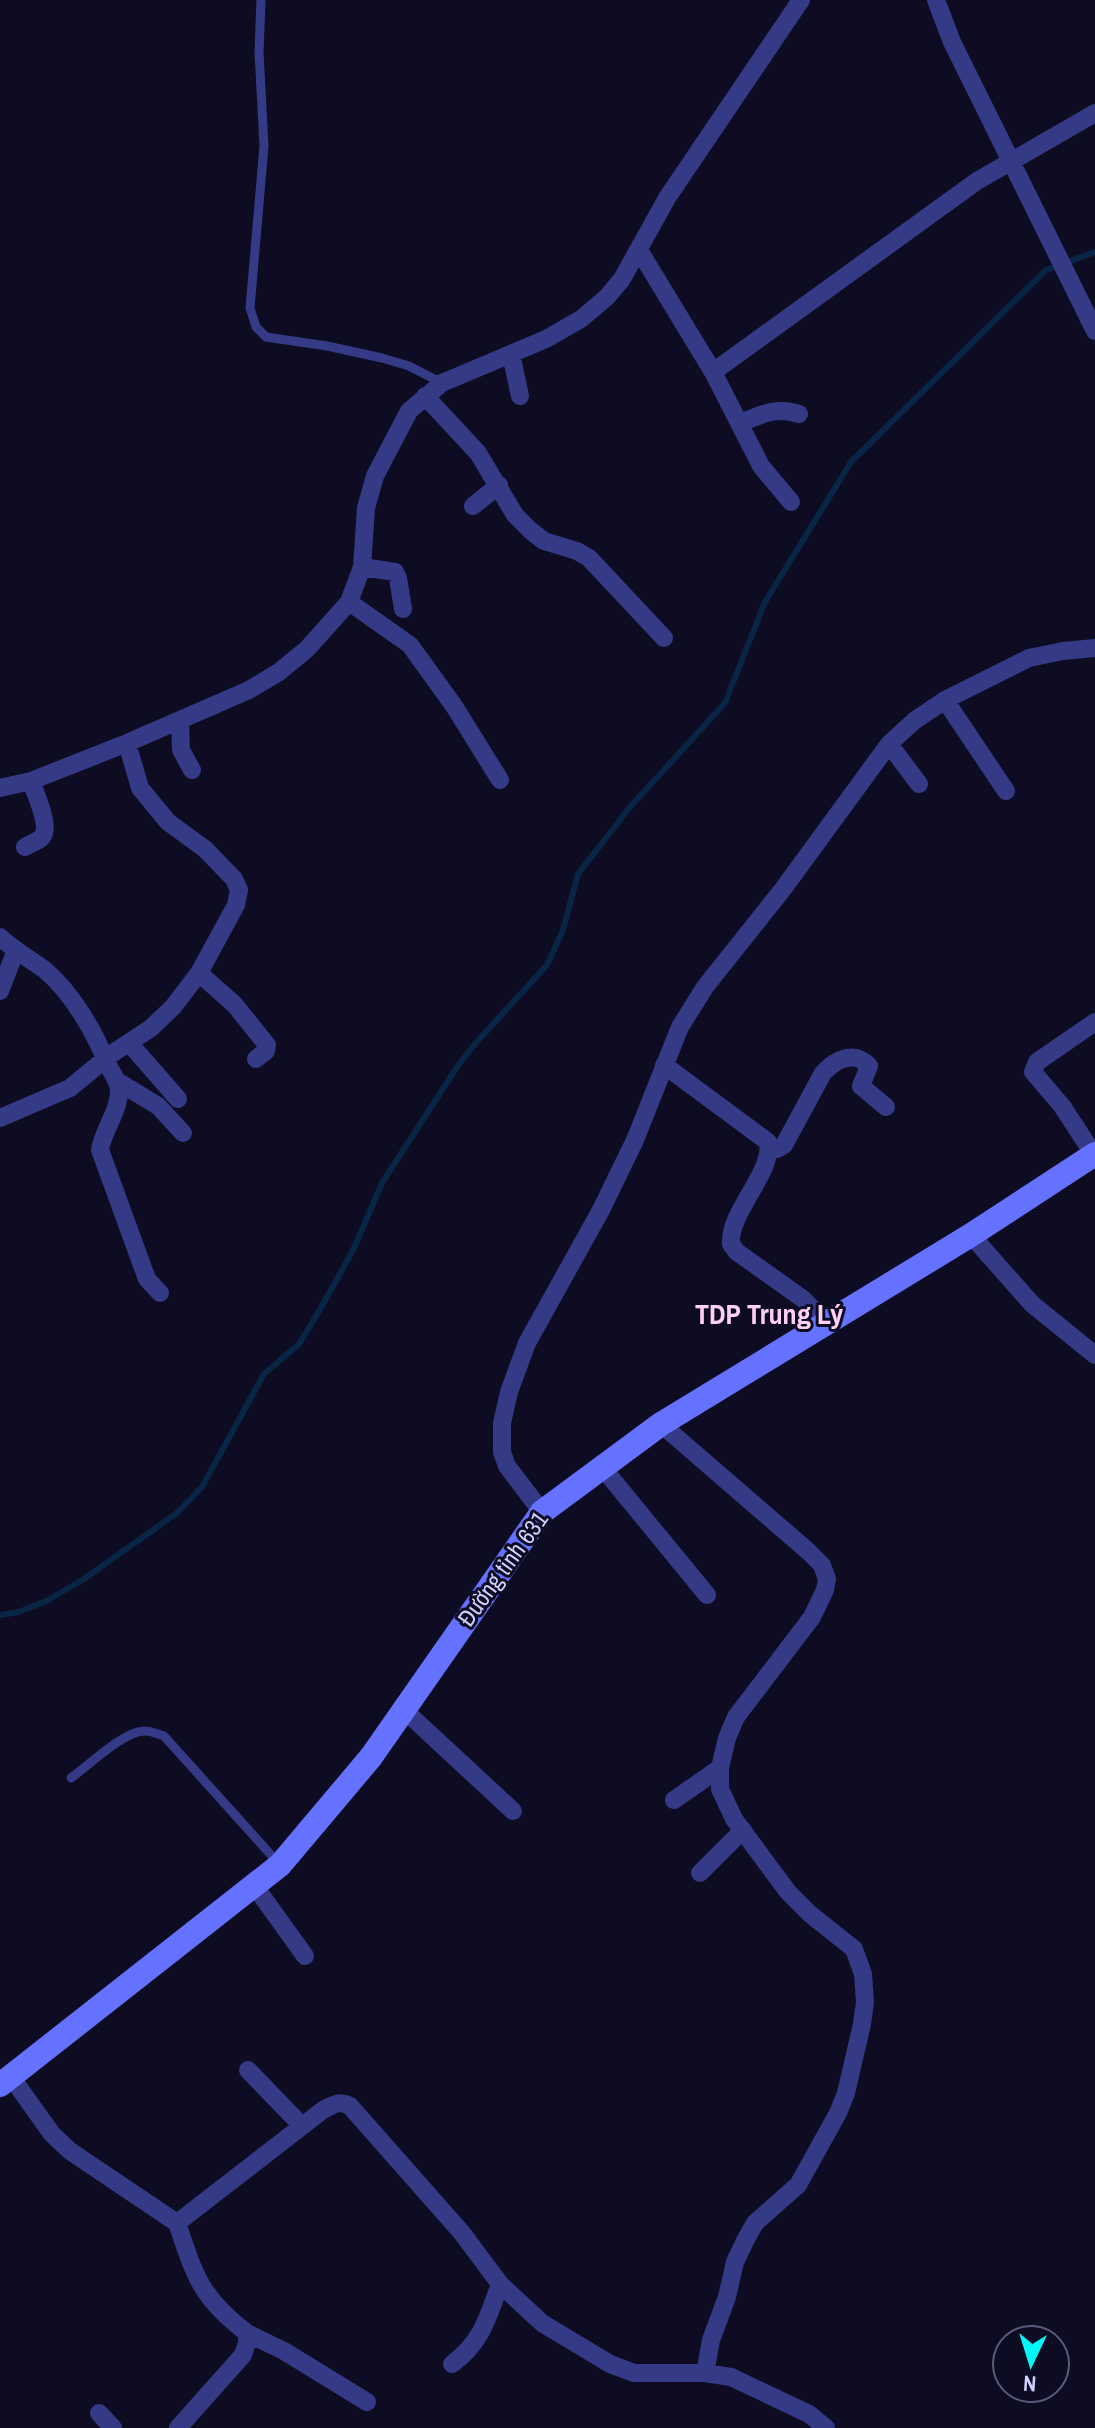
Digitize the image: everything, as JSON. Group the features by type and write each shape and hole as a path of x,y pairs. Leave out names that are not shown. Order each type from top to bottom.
{"main road":[{"name":"Đường tỉnh 631","path":"6,2082 280,1865 371,1757 542,1512 661,1424 971,1235 1094,1155"}],"street":[{"path":"0,788 31,781 249,690 279,672 307,649 349,602 362,567 366,508 375,476 409,411 442,383 511,354 581,319 607,297 622,279 667,198 801,0"},
{"path":"936,0 952,42 1095,331"},
{"path":"713,372 947,201 1095,113"},
{"path":"639,250 713,372 761,466 791,502"},
{"path":"511,354 520,396"},
{"path":"425,396 478,453 515,515 544,541 589,558 664,638"},
{"path":"740,423 767,412 790,411 799,414"},
{"path":"473,506 499,485"},
{"path":"362,567 395,572 403,609"},
{"path":"349,602 410,645 454,706 500,780"},
{"path":"542,1512 507,1466 502,1452 502,1423 509,1392 527,1343 601,1210 635,1140 680,1027 705,987 774,901 889,744 914,721 945,700 1029,658 1095,648"},
{"path":"945,700 1006,791"},
{"path":"180,720 181,750 192,770"},
{"path":"0,1118 70,1088 105,1058 130,1044 173,1007 199,973 236,905 239,890 234,879 219,861 168,822 140,788 127,743"},
{"path":"889,744 919,784"},
{"path":"25,847 42,837 45,823 31,781"},
{"path":"0,937 46,971 60,987 96,1037 117,1081 119,1092 116,1105 100,1150 147,1279 160,1293"},
{"path":"0,991 16,950"},
{"path":"199,973 235,1005 267,1045 266,1051 256,1059"},
{"path":"1094,1155 1062,1106 1033,1072 1037,1062 1095,1022"},
{"path":"130,1044 178,1099"},
{"path":"769,1149 784,1145 823,1073 851,1056 859,1057 869,1066 861,1086 886,1107"},
{"path":"664,1065 768,1142 769,1149 733,1227 731,1244 737,1252 803,1299 826,1323"},
{"path":"117,1081 158,1106 183,1133"},
{"path":"971,1235 1032,1304 1095,1355"},
{"path":"661,1424 809,1552 822,1565 827,1579 812,1617 736,1717 720,1768 720,1789 734,1819 788,1892 854,1949 863,1974 865,2002 854,2064 838,2113 798,2185 755,2223 746,2239 735,2262 727,2297 711,2340 705,2373"},
{"path":"602,1467 707,1595"},
{"path":"403,1709 513,1811"},
{"path":"674,1800 720,1768"},
{"path":"700,1873 743,1830"},
{"path":"254,1885 305,1956"},
{"path":"248,2070 302,2126"},
{"path":"6,2082 70,2151 177,2223 187,2259 204,2291 228,2319 367,2402"},
{"path":"177,2223 302,2126 337,2103 350,2106 444,2211 500,2284 542,2323 610,2364 634,2373 705,2373 731,2377 809,2414 826,2428"},
{"path":"452,2364 470,2351 486,2325 500,2284"},
{"path":"178,2428 243,2355 247,2333"},
{"path":"99,2413 113,2428"}],"lane":[{"path":"261,0 259,52 264,146 250,308 256,327 266,337 327,346 409,366 442,383"},
{"path":"71,1778 130,1734 145,1730 164,1736 280,1865"}],"waterway":[{"path":"0,1615 19,1612 48,1600 84,1579 177,1513 202,1487 264,1374 299,1344 321,1308 354,1248 382,1183 457,1067 547,965 563,930 578,874 630,807 725,703 765,602 851,462 1046,270 1095,252"}],"district":[{"name":"TDP Trung Lý","path":"769,1314"}]}
